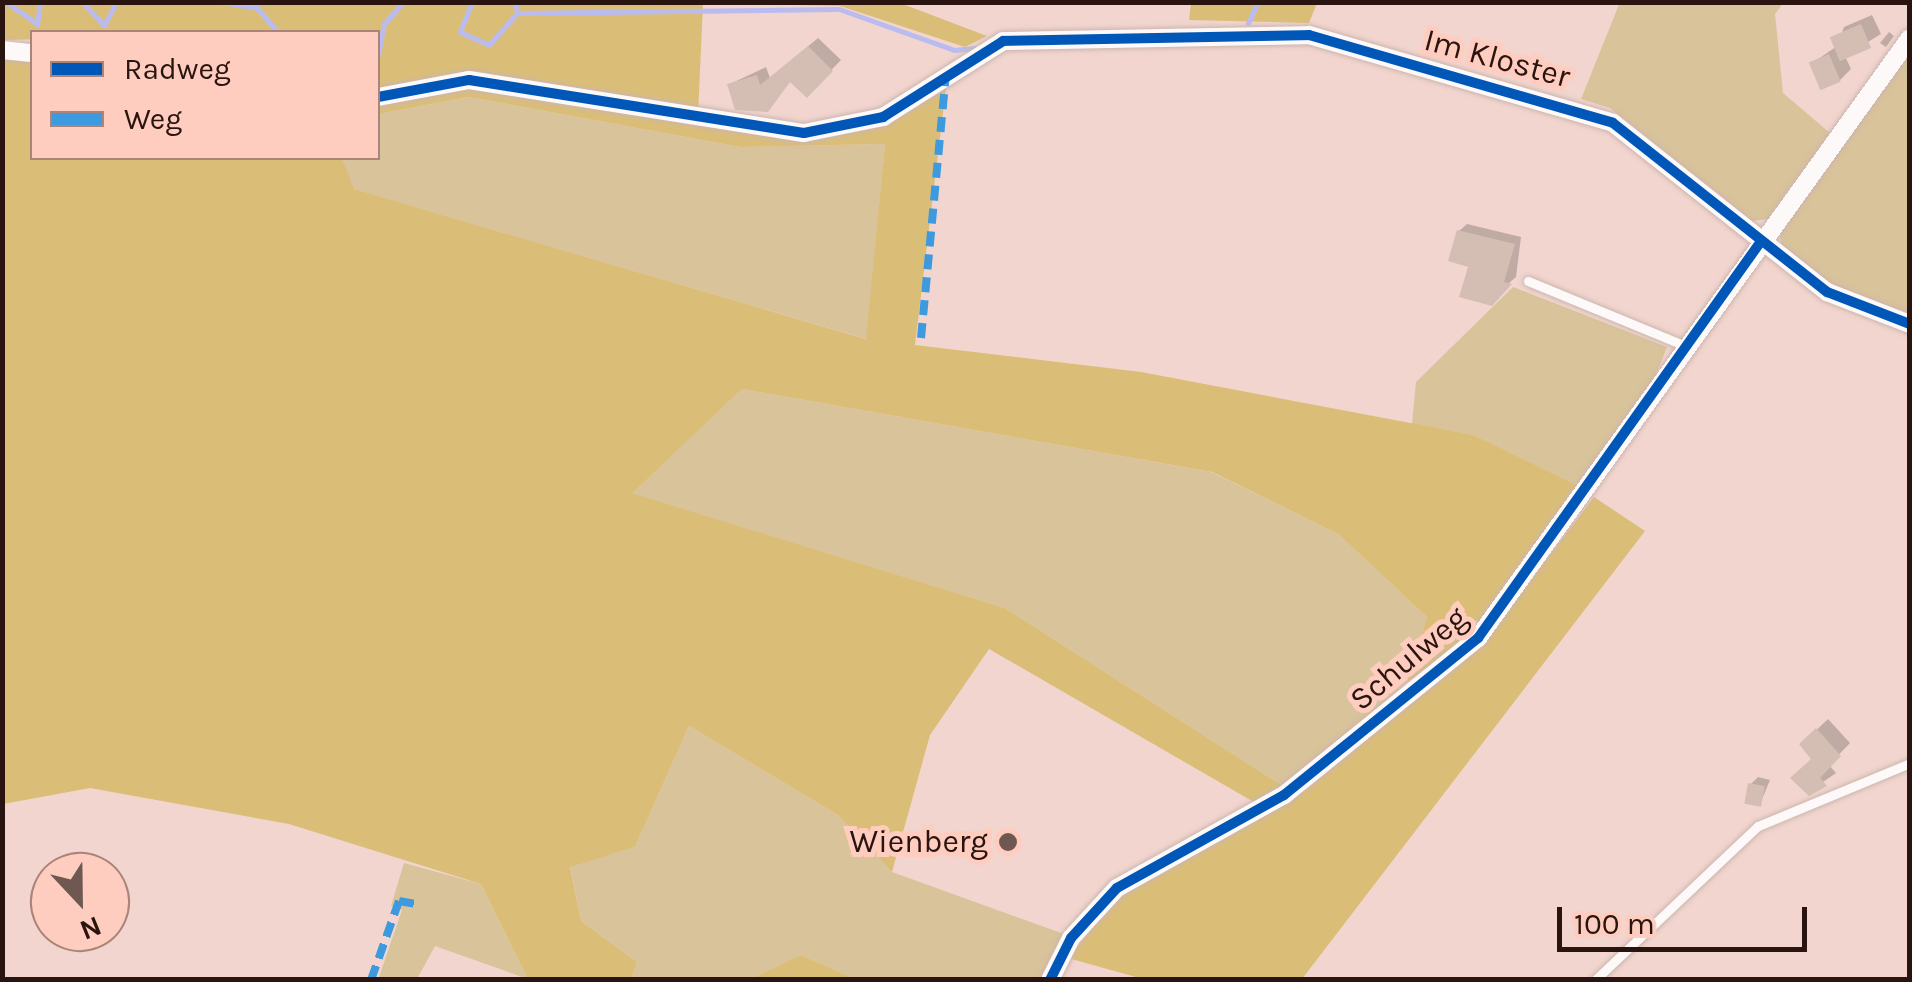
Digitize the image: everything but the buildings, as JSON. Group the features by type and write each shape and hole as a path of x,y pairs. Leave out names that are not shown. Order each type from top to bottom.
{"street":[{"name":"Im Kloster","path":"380,97 469,80 804,133 883,116 1003,41 1309,35 1576,106 1614,123 1760,243 1828,292 1910,324"},
{"name":"Schulweg","path":"1050,980 1071,938 1117,888 1284,796 1478,638 1910,38"},
{"path":"2,50 30,53"}],"lane":[{"path":"1528,281 1686,346"},
{"path":"1594,980 1758,826 1910,763"}],"shaded area":[{"path":"1191,2 1317,3 1309,23 1189,20"},
{"path":"1620,2 1783,3 1775,14 1783,93 1830,133 1768,219 1752,221 1610,108 1581,99"},
{"path":"3,3 703,3 698,116 469,74 380,90 380,30 30,30 30,39 3,40"},
{"path":"715,3 900,3 987,36 965,47 840,6"},
{"path":"1909,52 1909,317 1831,286 1783,248 1779,233"},
{"path":"3,58 30,61 30,160 343,160 354,189 866,339 885,144 740,147 469,97 380,114 380,106 471,88 804,140 890,121 946,88 915,345 1141,372 1474,435 1581,487 1474,635 1407,682 1427,617 1338,534 1212,472 742,389 632,493 1005,608 1286,788 1259,805 989,649 930,735 892,872 838,815 689,726 635,847 570,867 581,921 637,962 631,979 528,979 481,884 289,824 90,788 3,804"},
{"path":"469,97 740,147 885,144 867,339 353,189 343,160 380,160 380,114"},
{"path":"1513,287 1667,347 1651,387 1581,487 1474,435 1412,424 1416,382"},
{"path":"742,389 1211,472 1338,534 1427,617 1407,682 1286,788 1005,608 631,493"},
{"path":"1594,497 1645,531 1302,979 1143,979 1068,958 1121,893 1307,789 1483,643"},
{"path":"689,726 838,815 892,872 1064,934 1042,979 856,979 801,955 750,979 631,979 637,962 581,921 570,866 635,847"},
{"path":"404,863 481,884 528,979 435,946 417,979 378,980 402,910 391,906"},
{"path":"801,955 856,979 750,979"}],"waterway":[{"path":"6,2 37,24 40,2"},
{"path":"82,2 104,25 117,2"},
{"path":"221,2 257,8 276,30"},
{"path":"380,44 384,24 403,2"},
{"path":"472,2 460,32 489,45 517,13 515,2"},
{"path":"1248,23 1258,2"},
{"path":"517,13 839,9 954,50 974,48"}],"marked path":[{"path":"921,338 946,74"},
{"path":"371,980 399,901 421,905"}],"cycle path":[{"path":"380,97 469,80 804,133 883,117 1003,41 1309,35 1613,123 1827,292 1910,324"},
{"path":"1050,980 1071,938 1117,888 1284,795 1478,638 1760,243"}],"place":[{"name":"Wienberg","path":"1008,842"}]}
